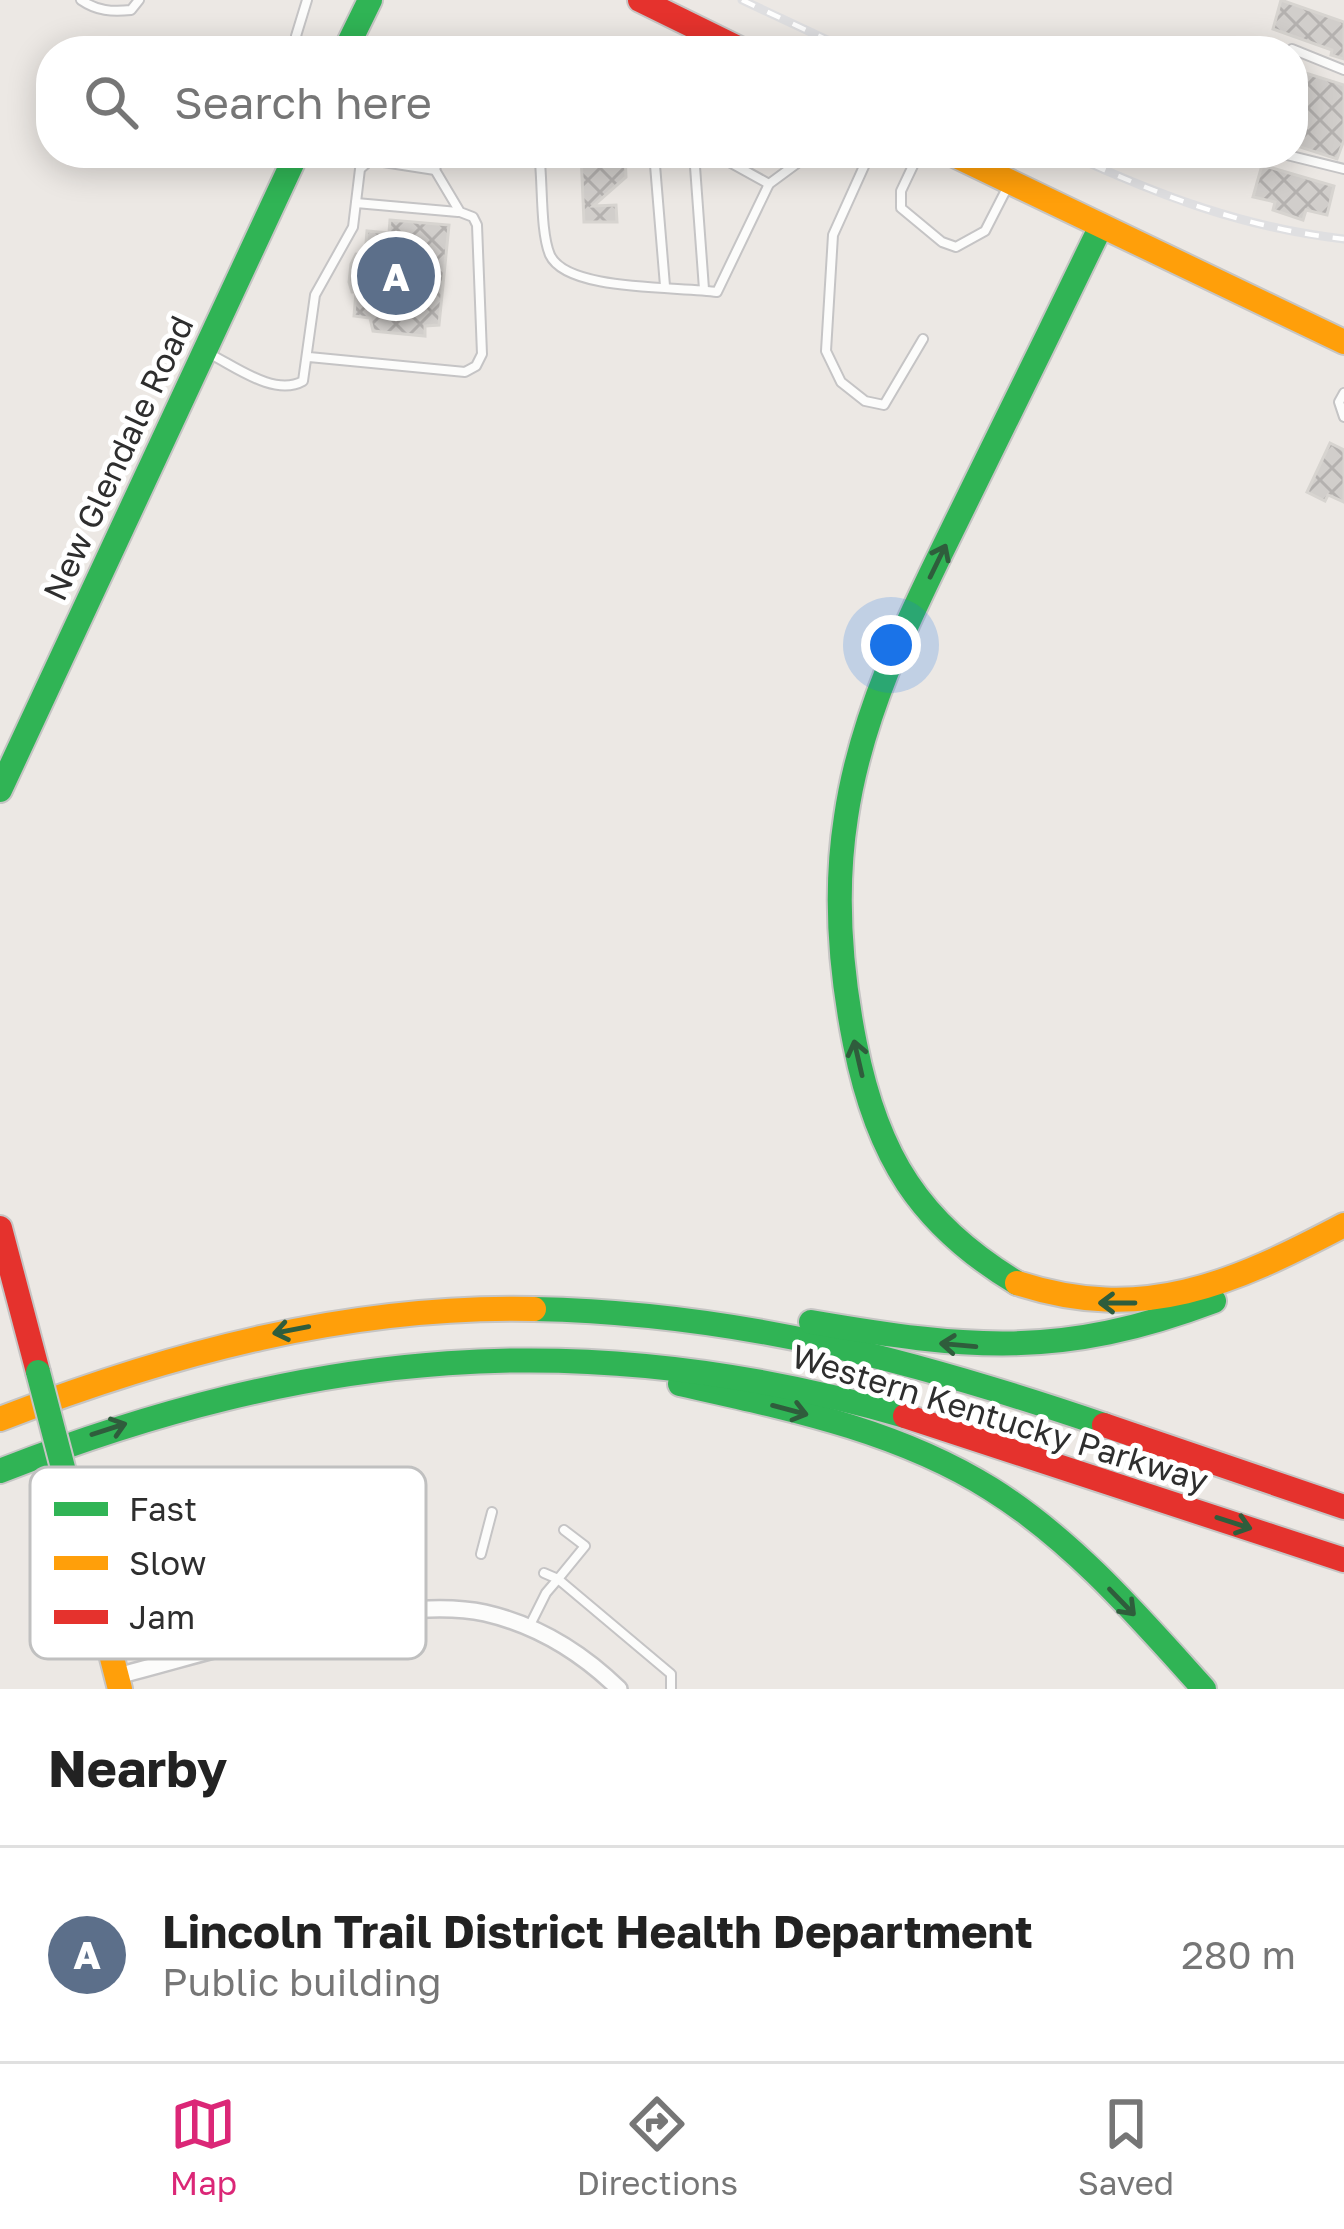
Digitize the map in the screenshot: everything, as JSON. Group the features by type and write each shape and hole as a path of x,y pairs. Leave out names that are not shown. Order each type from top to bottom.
{"main road":[{"path":"352,36 370,0"},
{"path":"640,0 713,36"},
{"name":"New Glendale Road","path":"0,790 290,168"},
{"path":"981,168 1344,342"},
{"path":"1101,226 897,648 866,730 846,814 840,898 844,980 858,1060 883,1139 922,1209 980,1262 1013,1282 1049,1295 1104,1304 1158,1301 1230,1279 1344,1227"},
{"path":"348,1319 475,1302 608,1299 737,1311 945,1344 1027,1348 1106,1337 1185,1314 1262,1278 1344,1227"},
{"path":"0,1228 7,1281 63,1467"},
{"name":"Western Kentucky Parkway","path":"0,1419 176,1357 348,1319 464,1308 581,1308 755,1328 931,1371 1344,1507"},
{"path":"468,1359 667,1381 843,1424 949,1465 1031,1516 1068,1548 1204,1689"},
{"name":"Western Kentucky Parkway","path":"0,1471 101,1431 216,1397 335,1373 468,1359 641,1363 828,1395 952,1430 1344,1560"}],"street":[{"path":"426,1610 482,1612 529,1628 580,1654 619,1689"},
{"path":"119,1682 201,1659"}],"lane":[{"path":"81,0 93,8 116,12 130,10 139,0"},
{"path":"296,36 307,0"},
{"path":"1308,55 1344,70"},
{"path":"1308,161 1344,170"},
{"path":"203,351 268,383 295,386 303,381 315,295 353,227 362,168"},
{"path":"418,168 435,170 460,212"},
{"path":"540,168 548,250 558,267 587,280 717,292 769,184 791,168"},
{"path":"655,168 665,286"},
{"path":"695,168 704,290"},
{"path":"740,168 769,184"},
{"path":"863,168 833,235 826,351 841,382 865,400 884,404 923,338"},
{"path":"913,168 902,191 901,208 942,242 956,247 985,231 1010,182"},
{"path":"309,357 465,372 482,355 473,217 356,203"},
{"path":"1344,393 1339,402 1344,417"},
{"path":"481,1553 492,1512"},
{"path":"529,1628 546,1593 585,1546 564,1530"},
{"path":"544,1573 558,1579 670,1675 671,1689"}],"building":[{"path":"1281,0 1344,22 1344,59 1308,41 1308,36 1273,29"},
{"path":"1308,74 1344,85 1344,140 1337,159 1308,150"},
{"path":"582,168 626,168 626,177 593,206 616,205 617,222 584,222"},
{"path":"1261,168 1334,186 1327,215 1306,210 1303,220 1273,210 1275,202 1253,197"},
{"path":"390,220 449,225 439,325 425,326 425,336 373,331 370,318 354,316 351,264 356,254 365,255 367,231 389,233"},
{"path":"1330,443 1344,450 1344,502 1328,495 1325,501 1307,492"}],"railway":[{"path":"742,0 819,36"},
{"path":"1100,168 1202,208 1272,227 1344,239"}],"traffic: fast":[{"path":"352,36 370,0"},
{"path":"0,790 290,168"},
{"path":"1017,1283 953,1236 928,1211 890,1153 876,1120 864,1084 846,988 840,931 842,845 864,735 893,656 1101,226"},
{"path":"811,1322 967,1343 1014,1343 1108,1333 1214,1301"},
{"path":"534,1309 682,1320 824,1344 963,1380 1104,1425"},
{"path":"0,1471 114,1430 226,1398 337,1376 448,1363 559,1361 671,1368 786,1387 905,1416"},
{"path":"38,1372 63,1467"},
{"path":"680,1384 880,1436 991,1489 1078,1556 1204,1689"}],"traffic: slow":[{"path":"981,168 1344,342"},
{"path":"1017,1283 1106,1300 1186,1292 1263,1265 1344,1225"},
{"path":"0,1419 130,1373 262,1338 397,1315 534,1309"},
{"path":"112,1659 120,1689"}],"traffic: jam":[{"path":"640,0 713,36"},
{"path":"0,1228 38,1372"},
{"path":"905,1416 1344,1560"},
{"path":"1104,1425 1344,1507"}],"place":[{"name":"Lincoln Trail District Health Department","path":"396,276"}]}
